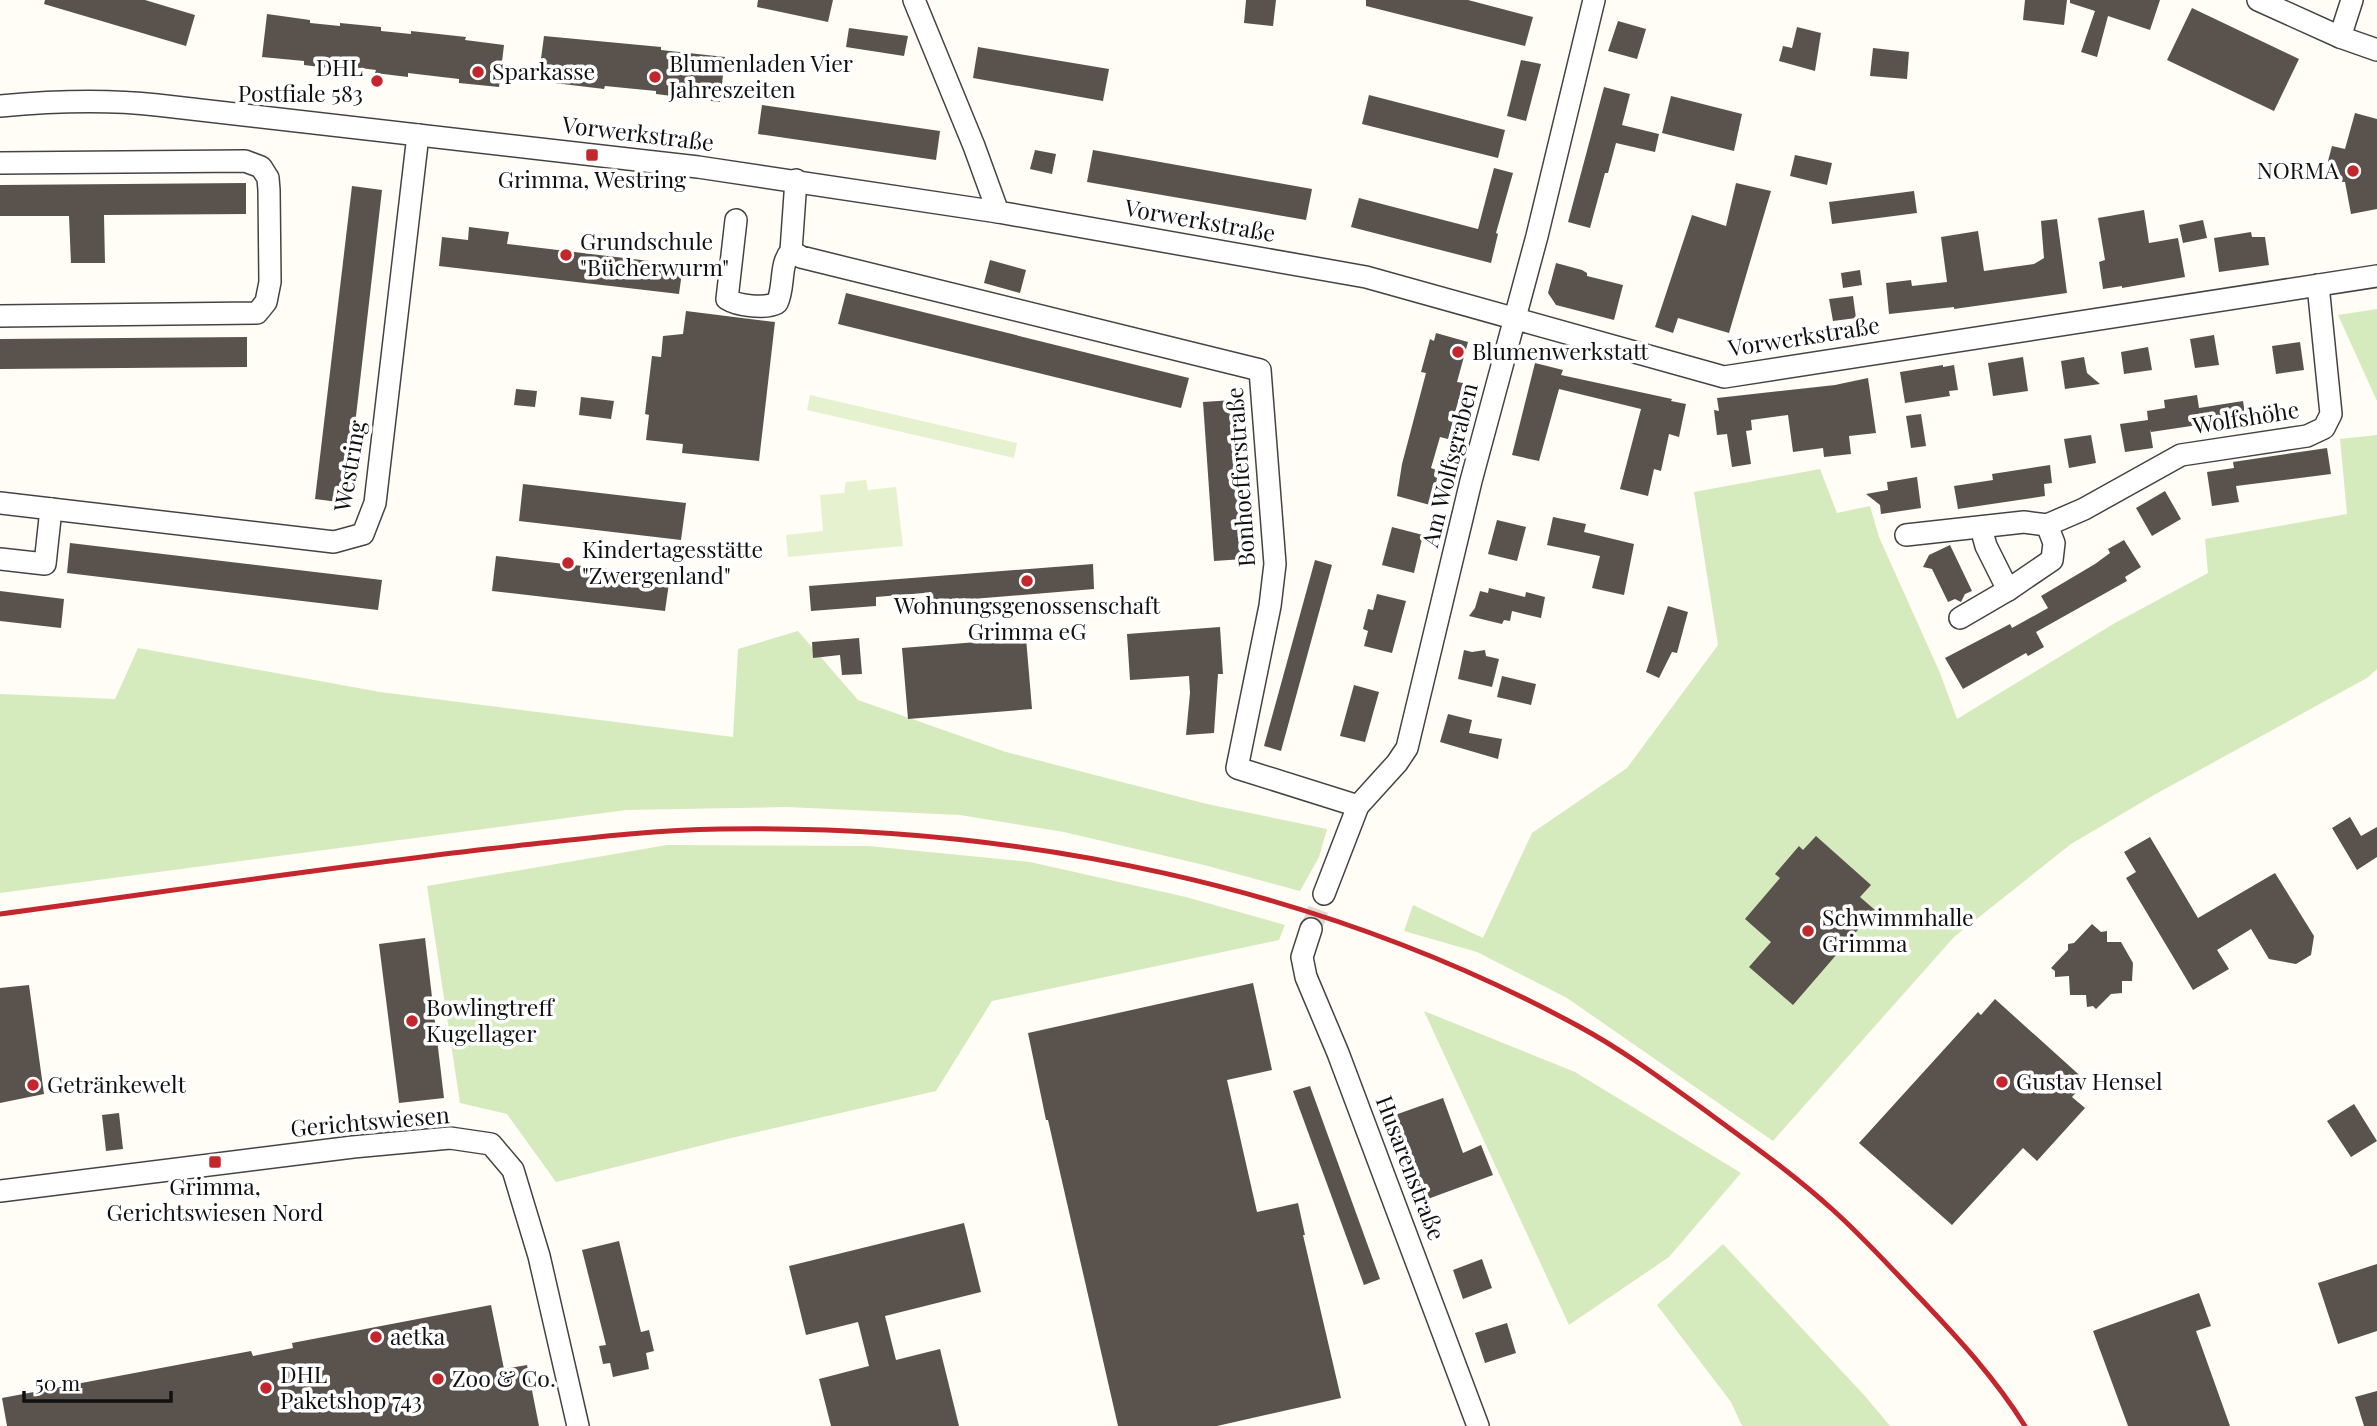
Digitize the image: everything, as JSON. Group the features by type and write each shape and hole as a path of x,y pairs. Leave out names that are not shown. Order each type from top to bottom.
{"street":[{"path":"914,0 998,212"},
{"name":"Am Wolfsgraben","path":"1358,806 1407,748 1471,481 1515,318 1594,0"},
{"path":"2258,0 2340,37 2377,50"},
{"path":"2340,37 2352,0"},
{"name":"Vorwerkstraße","path":"0,106 79,100 117,101 796,180 998,212 1366,277 1724,377 2377,276"},
{"name":"Westring","path":"0,503 334,542 363,534 375,503 418,135"},
{"path":"0,163 245,161 261,167 268,178 269,190 270,282 266,302 257,313 0,316"},
{"path":"736,220 727,299 732,302 770,306 777,303 785,257 790,251 796,180"},
{"name":"Bonhoefferstraße","path":"790,251 801,257 1260,370 1275,564 1270,606 1237,768 1358,806"},
{"name":"Wolfshöhe","path":"1906,535 2025,522 2046,525 2084,509 2181,455 2307,436 2324,428 2331,414 2318,285"},
{"path":"0,559 45,564 51,509"},
{"path":"1960,618 2052,560 2054,543 2046,525"},
{"path":"1981,528 1986,546 2008,590"},
{"path":"1324,894 1358,806"},
{"name":"Husarenstraße","path":"1311,929 1302,957 1306,977 1338,1053 1476,1424"},
{"name":"Gerichtswiesen","path":"0,1191 450,1138 491,1144 513,1170 539,1256 578,1426"}],"green space":[{"path":"2377,309 2377,401 2338,315"},
{"path":"810,395 1017,443 1014,458 807,410"},
{"path":"2377,435 2377,669 2367,678 2154,795 2071,844 1954,937 1773,1141 1567,998 1477,952 1404,931 1413,905 1483,938 1532,833 1627,768 1718,645 1694,492 1820,469 1837,513 1870,506 1879,537 1940,673 1957,719 2115,623 2208,573 2205,539 2347,514 2340,439"},
{"path":"866,480 868,490 896,487 903,546 788,557 786,535 823,531 820,495 844,493 846,482"},
{"path":"798,631 858,700 1006,752 1207,804 1327,829 1319,857 1300,891 1064,832 960,815 787,807 626,810 0,893 0,694 115,699 138,648 380,692 733,737 738,649"},
{"path":"667,845 868,846 1030,862 1186,897 1285,925 1279,940 992,1001 936,1091 556,1182 507,1114 460,1103 427,886"},
{"path":"1424,1011 1575,1072 1741,1173 1669,1257 1569,1325"},
{"path":"1723,1244 1890,1426 1742,1426 1731,1402 1657,1305"}],"building":[{"path":"45,0 145,0 195,15 186,46 44,4"},
{"path":"758,0 833,0 828,22 757,7"},
{"path":"1246,0 1276,0 1273,26 1244,23"},
{"path":"1366,0 1468,0 1533,17 1525,46 1366,6"},
{"path":"2025,0 2067,0 2064,25 2023,20"},
{"path":"2070,0 2160,0 2150,30 2108,16 2097,57 2081,52 2095,11 2070,3"},
{"path":"2192,8 2299,59 2274,111 2167,60"},
{"path":"267,14 310,20 310,23 381,27 381,31 411,34 411,31 466,37 465,40 504,45 499,87 459,83 459,79 408,73 408,77 337,65 336,69 304,65 304,61 262,57"},
{"path":"1618,21 1646,29 1637,59 1608,51"},
{"path":"1797,27 1821,33 1815,71 1779,61 1783,46 1792,48"},
{"path":"849,28 908,36 904,56 846,47"},
{"path":"544,36 661,47 661,50 725,57 720,102 656,94 656,91 605,86 604,89 538,81"},
{"path":"978,47 1109,69 1103,101 973,78"},
{"path":"1873,48 1909,52 1907,79 1870,76"},
{"path":"1521,60 1541,64 1526,121 1507,116"},
{"path":"1604,87 1630,94 1622,125 1659,134 1655,152 1616,143 1590,228 1568,222"},
{"path":"1369,95 1505,130 1498,158 1362,124"},
{"path":"1671,96 1742,114 1734,151 1662,133"},
{"path":"762,105 940,131 936,160 758,134"},
{"name":"NORMA","path":"2355,113 2377,119 2377,209 2351,214 2345,182 2332,181 2328,161 2332,146 2345,149"},
{"path":"1035,150 1056,154 1052,174 1030,169"},
{"path":"1093,150 1312,189 1306,220 1087,182"},
{"path":"1795,155 1832,163 1827,185 1790,176"},
{"path":"1494,168 1513,173 1496,233 1498,234 1491,263 1351,227 1359,198 1478,229"},
{"path":"246,183 246,214 104,215 105,263 71,263 69,216 0,216 0,185"},
{"path":"1736,183 1771,191 1729,333 1678,318 1673,333 1655,327 1692,215 1726,226"},
{"path":"352,186 382,190 346,503 315,499"},
{"path":"1914,191 1917,213 1832,224 1829,202"},
{"path":"2144,210 2149,243 2178,238 2185,277 2103,289 2099,262 2105,260 2098,218"},
{"path":"2057,219 2067,293 1954,309 1889,314 1886,283 1911,280 1912,286 1947,282 1941,237 1978,231 1984,271 2034,264 2044,258 2041,221"},
{"path":"2203,220 2207,238 2183,243 2179,225"},
{"name":"Grundschule \"Bücherwurm\"","path":"469,227 509,232 507,244 683,265 679,294 439,266 442,237 468,240"},
{"path":"2251,232 2252,237 2265,237 2269,265 2219,272 2214,238"},
{"path":"990,260 1026,270 1020,293 984,283"},
{"path":"1556,263 1582,270 1587,276 1623,285 1614,320 1556,305 1548,293"},
{"path":"1860,270 1862,285 1843,288 1841,273"},
{"path":"846,293 1189,378 1181,408 838,324"},
{"path":"1853,296 1856,318 1833,321 1829,299"},
{"path":"686,311 775,322 759,461 682,453 683,444 646,440 649,415 645,414 652,356 661,357 663,336 683,334"},
{"path":"1436,333 1468,342 1457,382 1463,383 1448,439 1440,437 1431,468 1439,471 1430,505 1397,496 1402,464 1426,373 1421,372 1430,339 1434,341"},
{"path":"2214,335 2219,365 2195,368 2190,339"},
{"path":"247,337 247,367 0,369 0,339"},
{"path":"2300,342 2304,370 2276,374 2272,346"},
{"path":"2148,347 2152,370 2124,374 2121,352"},
{"path":"2023,357 2028,391 1993,396 1988,363"},
{"path":"2084,357 2087,373 2100,384 2065,389 2061,361"},
{"path":"1535,363 1563,370 1561,375 1686,404 1679,437 1669,434 1661,471 1654,469 1648,496 1620,489 1641,409 1559,389 1539,461 1512,455"},
{"path":"1954,365 1958,390 1949,391 1950,396 1905,403 1900,372"},
{"path":"1868,378 1876,433 1849,436 1851,454 1824,457 1823,448 1793,452 1788,415 1751,420 1752,430 1746,431 1751,464 1732,467 1727,434 1717,435 1714,410 1719,411 1717,398 1835,385"},
{"path":"516,389 537,391 535,407 514,405"},
{"path":"2197,395 2199,408 2243,401 2247,426 2219,430 2218,422 2151,432 2150,429 2153,448 2125,452 2120,424 2148,420 2147,411 2165,408 2164,400"},
{"path":"581,397 614,401 611,419 579,415"},
{"path":"1233,400 1244,559 1214,561 1203,402"},
{"path":"1921,414 1926,446 1911,448 1906,416"},
{"path":"2091,435 2096,463 2069,468 2064,439"},
{"path":"2327,448 2331,474 2236,486 2239,502 2212,506 2207,472 2234,468 2233,462"},
{"path":"2050,465 2052,483 2044,484 2045,496 1958,509 1954,486 1993,480 1992,474"},
{"path":"1917,477 1921,508 1881,514 1880,505 1866,494 1888,490 1887,482"},
{"path":"523,484 686,503 681,540 519,521"},
{"path":"2165,491 2181,519 2152,536 2136,508"},
{"path":"1553,517 1586,524 1584,532 1634,544 1624,595 1592,588 1600,556 1547,545"},
{"path":"1497,520 1526,527 1517,561 1488,554"},
{"path":"1392,527 1423,535 1414,573 1382,565"},
{"path":"2124,540 2141,567 2125,577 2127,581 2036,632 2044,647 2028,656 2026,653 1963,689 1945,658 2010,624 2012,628 2048,608 2041,596 2095,564 2110,553 2108,549"},
{"path":"70,543 382,580 378,610 67,573"},
{"path":"1950,545 1972,591 1965,594 1961,602 1955,599 1948,602 1932,569 1923,567 1929,555"},
{"path":"496,556 670,576 665,611 492,591"},
{"path":"1315,560 1332,565 1281,751 1264,746"},
{"path":"1093,564 1094,589 924,603 924,593 876,597 876,606 811,611 809,586"},
{"path":"1489,588 1525,597 1526,592 1545,597 1541,618 1512,611 1510,621 1504,620 1502,624 1469,616 1475,608 1480,591 1488,593"},
{"path":"0,591 64,599 61,628 0,621"},
{"path":"1377,594 1406,601 1392,653 1364,646 1368,631 1363,629 1368,609 1373,610"},
{"path":"1668,606 1688,612 1677,653 1672,652 1659,678 1646,672"},
{"path":"1220,627 1223,674 1218,674 1214,733 1186,735 1189,676 1130,680 1127,634"},
{"path":"859,638 862,674 842,675 840,655 813,658 812,642"},
{"path":"1026,638 1032,709 908,719 902,648"},
{"path":"1464,650 1485,650 1486,656 1499,659 1492,687 1458,679"},
{"path":"1502,676 1536,684 1531,705 1497,697"},
{"path":"1354,685 1379,692 1365,742 1340,736"},
{"path":"1448,714 1472,720 1469,733 1502,739 1498,759 1440,742"},
{"path":"2350,817 2361,836 2377,827 2377,857 2357,870 2332,828"},
{"name":"Schwimmhalle Grimma","path":"1816,836 1871,885 1860,897 1875,910 1793,1005 1749,967 1771,942 1745,919 1780,878 1775,874 1799,846 1803,850"},
{"path":"2150,837 2198,918 2275,873 2314,936 2311,955 2296,964 2269,959 2251,929 2217,950 2229,969 2193,990 2126,878 2136,872 2124,852"},
{"path":"2092,924 2101,932 2107,931 2107,942 2121,942 2133,963 2132,981 2122,981 2122,993 2111,994 2096,1009 2093,1006 2087,1007 2086,995 2070,995 2069,976 2055,977 2055,971 2051,968 2068,950 2068,944 2074,943"},
{"name":"Bowlingtreff Kugellager","path":"425,938 444,1098 399,1103 379,944"},
{"path":"1253,983 1272,1070 1227,1080 1257,1212 1298,1203 1341,1398 1217,1426 1118,1426 1028,1033"},
{"path":"29,985 44,1094 0,1103 0,988"},
{"path":"1995,999 2086,1081 2072,1097 2085,1108 2037,1161 2023,1148 1952,1225 1859,1143 1978,1012 1981,1015"},
{"path":"1310,1086 1380,1279 1364,1285 1293,1091"},
{"path":"1443,1098 1463,1153 1481,1145 1493,1175 1425,1200 1392,1116"},
{"path":"2354,1104 2377,1141 2351,1157 2327,1121"},
{"path":"119,1113 123,1149 106,1151 102,1115"},
{"path":"964,1223 981,1292 885,1316 896,1360 940,1349 959,1426 831,1426 819,1379 869,1366 858,1322 806,1335 789,1266"},
{"path":"619,1241 641,1332 649,1330 654,1351 646,1353 649,1369 613,1377 610,1363 603,1364 599,1346 606,1345 582,1250"},
{"path":"1482,1259 1492,1288 1463,1299 1453,1270"},
{"path":"2377,1264 2377,1331 2338,1344 2318,1283"},
{"path":"2199,1293 2211,1326 2196,1331 2230,1426 2128,1426 2093,1331"},
{"path":"491,1305 504,1369 527,1365 539,1426 7,1426 2,1398 251,1351 253,1356 293,1348 292,1343"},
{"path":"1507,1323 1516,1353 1485,1363 1475,1333"},
{"path":"2377,1391 2377,1426 2364,1426 2355,1397"}],"tunnel":[{"path":"1311,929 1324,894"}],"railway":[{"path":"0,914 426,856 662,831 831,830 943,838 1053,852 1163,873 1271,901 1377,935 1480,978 1580,1027 1614,1047 1757,1149 1833,1210 1962,1343 1989,1375 2025,1426"}],"place":[{"name":"Sparkasse","path":"478,72"},
{"name":"Blumenladen Vier Jahreszeiten","path":"655,77"},
{"name":"DHL Postfiale 583","path":"377,81"},
{"name":"Grimma, Westring","path":"592,155"},
{"name":"NORMA","path":"2353,171"},
{"name":"Grundschule \"Bücherwurm\"","path":"566,255"},
{"name":"Blumenwerkstatt","path":"1458,352"},
{"name":"Kindertagesstätte \"Zwergenland\"","path":"568,563"},
{"name":"Wohnungsgenossenschaft Grimma eG","path":"1027,581"},
{"name":"Schwimmhalle Grimma","path":"1808,931"},
{"name":"Bowlingtreff Kugellager","path":"412,1021"},
{"name":"Gustav Hensel","path":"2002,1082"},
{"name":"Getränkewelt","path":"33,1085"},
{"name":"Grimma, Gerichtswiesen Nord","path":"215,1162"},
{"name":"aetka","path":"376,1337"},
{"name":"Zoo & Co.","path":"438,1379"},
{"name":"DHL Paketshop 743","path":"266,1388"}]}
